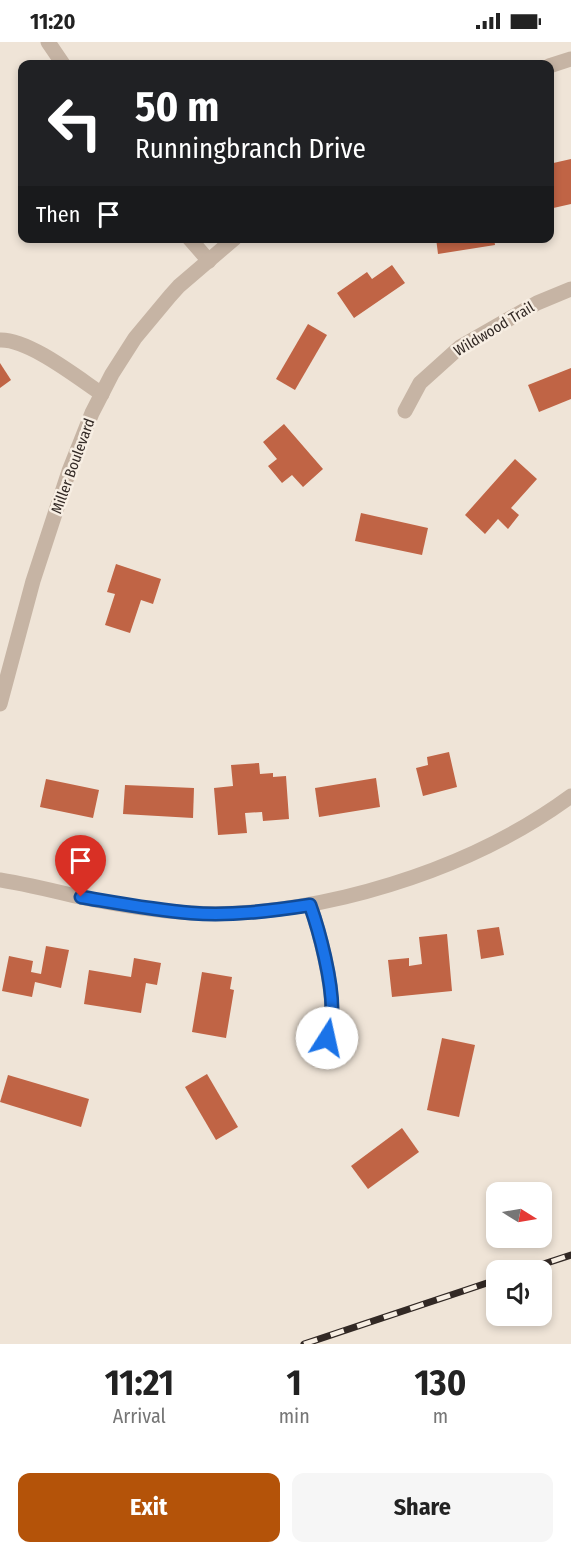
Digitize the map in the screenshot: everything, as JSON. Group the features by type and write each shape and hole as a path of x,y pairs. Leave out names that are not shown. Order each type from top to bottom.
{"street":[{"path":"48,42 60,60"},
{"path":"554,64 571,59"},
{"path":"193,243 209,261"},
{"name":"Miller Boulevard","path":"0,704 33,581 69,471 92,413 112,374 135,338 170,296 229,243"},
{"name":"Wildwood Trail","path":"405,411 420,384 460,347 537,303 571,289"},
{"path":"0,340 6,339 39,352 102,394"},
{"path":"0,880 116,903 192,913 255,912 310,905 381,888 428,873 480,851 532,823 571,796"},
{"path":"310,905 316,920 330,984 332,1009 327,1038 315,1059"}],"building":[{"path":"571,159 571,204 554,208 554,163"},
{"path":"437,243 495,243 495,245 438,254"},
{"path":"392,265 405,283 354,318 337,293 367,272 372,279"},
{"path":"308,324 327,335 295,390 276,379"},
{"path":"0,363 11,380 0,388"},
{"path":"571,368 571,399 539,412 528,385"},
{"path":"284,424 323,469 303,487 292,475 282,483 268,466 277,459 263,442"},
{"path":"515,459 537,479 511,508 519,515 508,529 498,519 485,534 465,515"},
{"path":"361,513 428,528 422,555 355,541"},
{"path":"116,564 161,579 153,604 141,600 130,633 105,625 115,594 107,592"},
{"path":"449,752 457,787 423,796 416,768 428,765 427,757"},
{"path":"259,763 260,774 273,773 273,777 286,776 289,819 263,821 262,812 245,813 247,833 218,835 214,788 233,786 231,765"},
{"path":"376,778 380,807 319,817 315,788"},
{"path":"46,779 99,790 93,818 40,807"},
{"path":"125,785 194,788 193,818 123,814"},
{"path":"499,927 504,955 481,959 477,930"},
{"path":"447,934 452,991 392,997 388,960 409,958 409,966 422,964 419,937"},
{"path":"46,946 69,950 61,988 35,982 32,997 2,991 9,956 33,961 31,972 41,974"},
{"path":"134,958 161,963 157,985 146,983 141,1013 84,1004 89,970 131,977"},
{"path":"202,972 232,977 230,989 234,990 226,1038 192,1032"},
{"path":"442,1038 475,1045 459,1117 427,1110"},
{"path":"207,1074 238,1127 216,1140 185,1087"},
{"path":"8,1075 89,1099 81,1127 0,1102"},
{"path":"402,1128 419,1152 368,1189 351,1166"}],"railway":[{"path":"552,1261 571,1255"},
{"path":"304,1344 486,1283"}],"route":[{"path":"81,897 192,913 237,914 310,905 316,920 330,984 332,1009 327,1038"}]}
